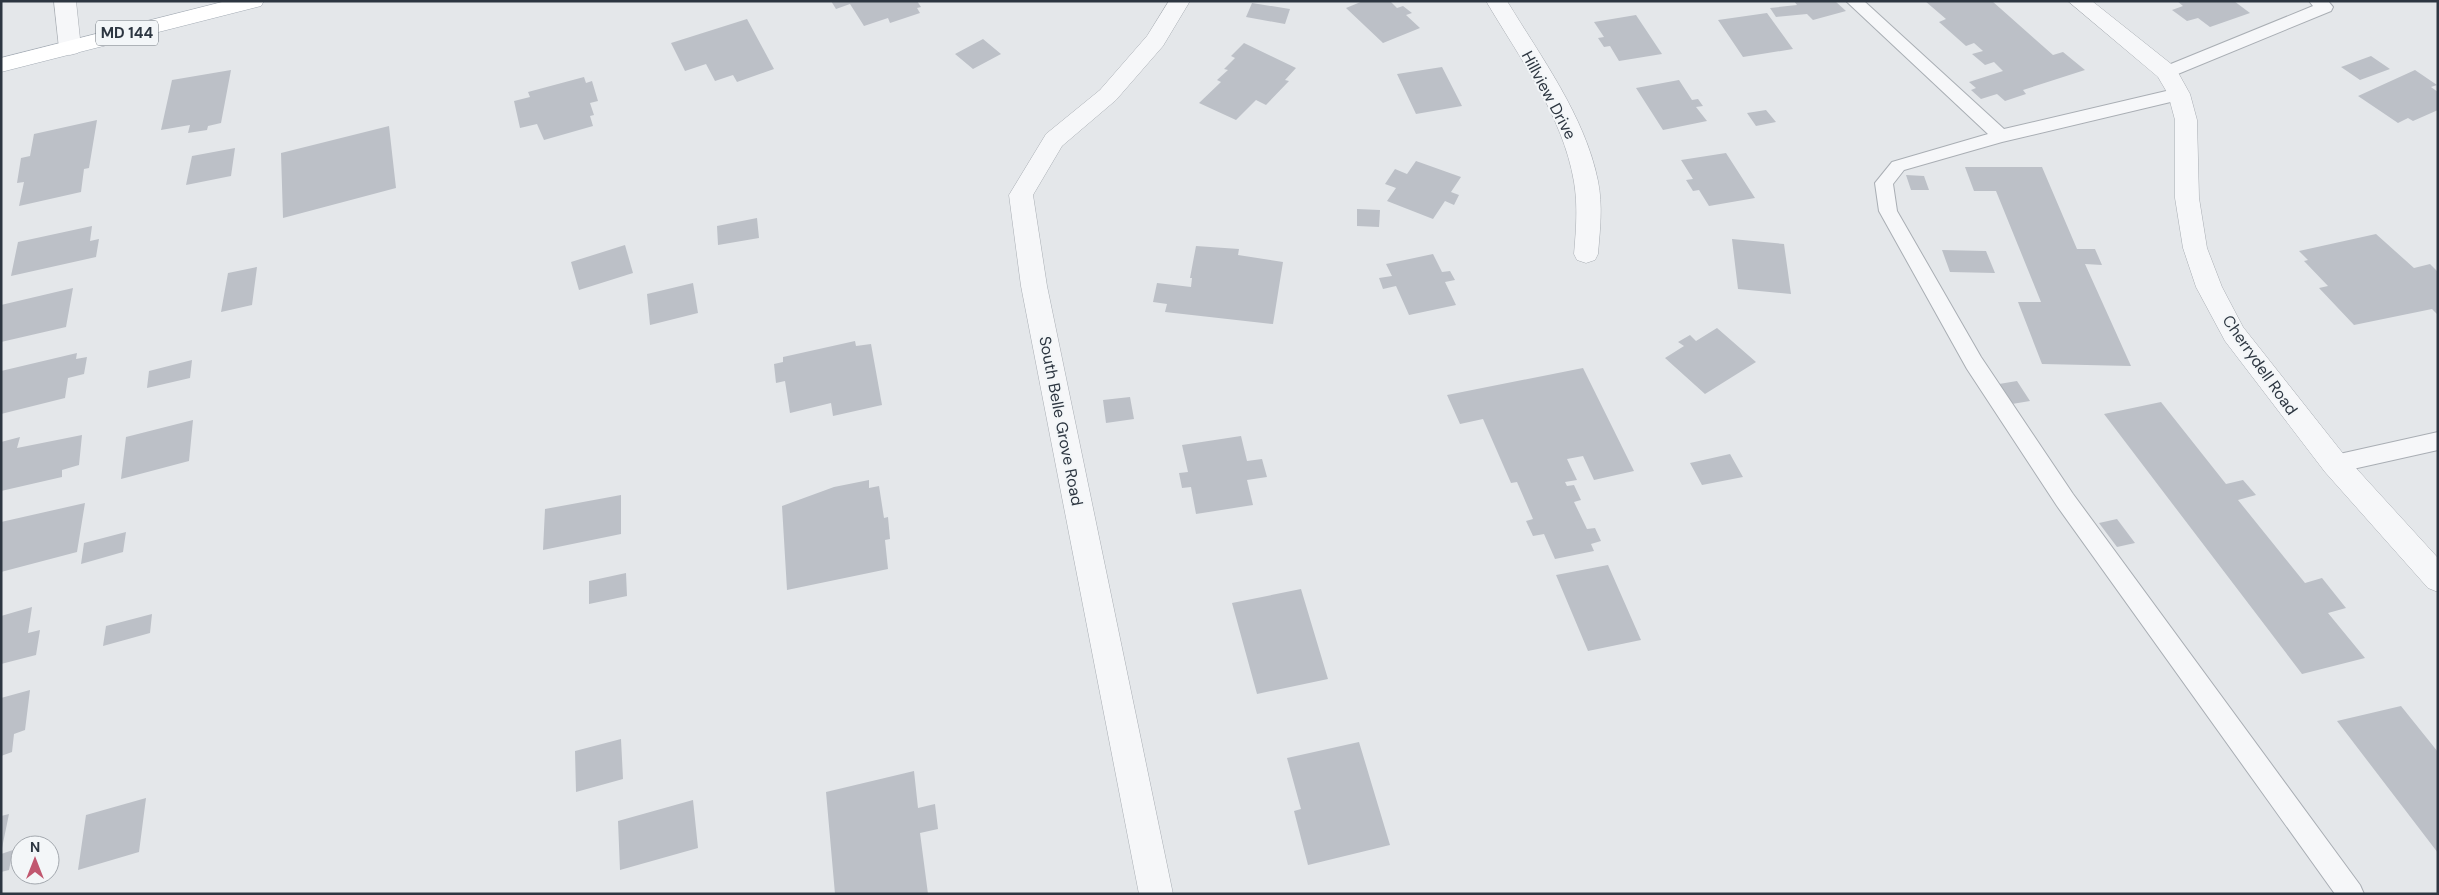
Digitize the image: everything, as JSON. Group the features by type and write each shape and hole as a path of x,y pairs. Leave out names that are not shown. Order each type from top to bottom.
{"main road":[{"name":"MD 144","path":"1,65 254,1"}],"street":[{"path":"64,1 70,48"},
{"name":"South Belle Grove Road","path":"1156,894 1034,286 1024,228 1021,195 1036,166 1054,140 1108,95 1154,41 1180,1"},
{"name":"Hillview Drive","path":"1496,1 1568,125 1581,162 1589,207 1586,254"},
{"name":"Cherrydell Road","path":"2078,1 2167,72 2179,94 2186,120 2188,206 2195,248 2209,287 2234,334 2335,464 2438,579"}],"lane":[{"path":"1854,1 2001,136"},
{"path":"2167,72 2325,7 2317,1"},
{"path":"2179,94 2001,136 1898,166 1884,183 1888,211 1974,363 2066,500 2352,894"},
{"path":"2335,464 2438,441"}],"building":[{"path":"831,1 917,1 921,7 917,8 920,13 890,23 888,18 864,26 850,4 836,9"},
{"path":"1363,1 1390,1 1397,8 1403,6 1412,13 1406,15 1420,28 1383,43 1346,8"},
{"path":"1794,1 1835,1 1846,11 1813,20 1807,14 1776,17 1770,8 1797,5"},
{"path":"1925,1 1992,1 2053,55 2063,52 2085,70 2023,90 2026,94 2005,101 1997,94 1981,99 1971,90 1976,88 1969,82 2003,71 1994,62 1985,65 1972,54 1983,51 1974,43 1966,46 1939,22 1946,19"},
{"path":"2177,1 2234,1 2250,13 2210,27 2198,18 2187,21 2172,10 2183,6"},
{"path":"1252,3 1290,9 1285,24 1246,17"},
{"path":"1767,13 1793,49 1743,57 1718,20"},
{"path":"1636,15 1662,54 1619,61 1610,46 1604,47 1598,38 1604,37 1594,22"},
{"path":"747,19 774,69 737,82 733,75 715,81 706,64 685,71 671,43"},
{"path":"983,39 1001,54 973,69 955,54"},
{"path":"1244,43 1296,68 1285,80 1289,81 1266,105 1256,100 1236,120 1199,103 1221,82 1217,80 1228,70 1224,69 1235,58 1231,56"},
{"path":"2371,56 2390,69 2360,80 2341,67"},
{"path":"1442,67 1462,106 1416,114 1397,74"},
{"path":"231,70 221,123 208,126 207,130 188,133 190,125 161,130 172,80"},
{"path":"2415,70 2437,85 2431,87 2438,92 2438,110 2413,121 2408,118 2398,123 2358,96"},
{"path":"584,77 586,83 592,81 598,101 590,103 594,115 590,116 593,126 544,140 537,124 520,128 514,101 530,97 528,92"},
{"path":"1679,80 1692,100 1698,99 1703,106 1696,107 1707,121 1663,130 1636,88"},
{"path":"1766,110 1776,122 1756,126 1747,113"},
{"path":"97,120 89,168 84,169 81,192 19,206 24,182 17,183 21,158 30,156 34,134"},
{"path":"389,126 396,188 283,218 281,153"},
{"path":"235,148 231,176 186,185 192,156"},
{"path":"1726,153 1755,198 1709,206 1699,190 1693,191 1686,180 1693,179 1681,160"},
{"path":"1416,161 1461,177 1451,192 1459,195 1454,205 1445,201 1433,219 1387,201 1396,188 1385,184 1395,169 1407,174"},
{"path":"1965,167 2042,167 2077,249 2095,249 2102,265 2085,264 2131,366 2042,364 2018,302 2041,302 1996,191 1974,191"},
{"path":"1906,175 1924,176 1929,190 1911,190"},
{"path":"1357,209 1380,210 1379,227 1357,226"},
{"path":"757,218 759,238 718,245 717,226"},
{"path":"92,226 90,241 99,239 96,257 11,276 18,242"},
{"path":"2376,234 2414,268 2430,264 2438,272 2438,315 2432,309 2354,325 2319,288 2328,286 2304,261 2308,260 2299,251"},
{"path":"1732,239 1784,244 1791,294 1738,289"},
{"path":"625,245 633,273 579,290 571,262"},
{"path":"1196,246 1239,249 1238,255 1283,262 1273,324 1165,312 1167,304 1153,302 1157,283 1191,287 1192,278 1190,278"},
{"path":"1942,250 1986,251 1995,273 1950,272"},
{"path":"1433,254 1442,272 1450,271 1455,280 1445,282 1456,305 1409,315 1396,286 1383,289 1379,278 1392,276 1386,264"},
{"path":"257,267 252,305 221,312 228,273"},
{"path":"693,283 698,313 650,325 647,294"},
{"path":"73,288 66,327 1,342 1,305"},
{"path":"1717,328 1756,362 1705,394 1665,358 1684,346 1678,342 1690,335 1696,341"},
{"path":"855,341 856,346 871,344 882,405 833,416 831,403 790,413 785,381 776,383 774,364 783,362 783,357"},
{"path":"77,353 76,359 87,357 84,374 68,378 65,398 1,414 1,371"},
{"path":"192,360 190,378 147,388 149,371"},
{"path":"1583,368 1634,471 1594,480 1583,456 1567,459 1577,480 1565,482 1567,486 1574,485 1581,500 1574,502 1587,529 1595,528 1601,541 1591,544 1594,551 1555,559 1544,534 1533,536 1526,521 1533,519 1517,482 1511,483 1483,419 1460,424 1447,395"},
{"path":"2017,381 2030,401 2012,404 1999,384"},
{"path":"1130,397 1134,419 1106,423 1103,400"},
{"path":"2161,402 2226,484 2243,480 2256,495 2238,500 2305,583 2322,578 2346,608 2328,613 2365,658 2302,674 2104,414"},
{"path":"193,420 189,461 121,479 126,437"},
{"path":"82,435 79,465 62,470 62,477 1,491 1,442 20,437 17,448"},
{"path":"1241,436 1247,461 1262,459 1267,477 1247,480 1253,505 1196,514 1191,487 1182,488 1179,473 1188,472 1182,445"},
{"path":"1730,454 1743,477 1702,485 1690,463"},
{"path":"869,480 869,488 879,486 884,518 888,517 890,539 885,540 888,569 787,590 782,506 834,487"},
{"path":"621,495 621,534 543,550 545,509"},
{"path":"85,503 77,552 1,572 1,522"},
{"path":"2117,519 2135,543 2117,547 2099,523"},
{"path":"126,532 123,552 81,564 84,543"},
{"path":"1608,565 1641,640 1588,651 1556,575"},
{"path":"626,573 627,596 589,604 589,581"},
{"path":"1301,589 1328,679 1257,694 1232,603"},
{"path":"32,607 28,633 40,630 36,655 1,664 1,616"},
{"path":"152,614 150,633 103,646 106,626"},
{"path":"30,690 25,730 14,734 12,752 1,756 1,698"},
{"path":"2401,706 2438,752 2438,853 2337,721"},
{"path":"621,739 623,779 576,792 575,751"},
{"path":"1359,742 1390,845 1308,865 1294,811 1301,809 1287,758"},
{"path":"914,771 918,808 935,804 938,829 920,833 928,894 835,894 826,792"},
{"path":"146,798 139,852 78,870 86,815"},
{"path":"693,800 698,848 620,870 618,821"},
{"path":"9,814 2,848 1,848 1,816"},
{"path":"10,851 9,870 1,872 1,854"}]}
